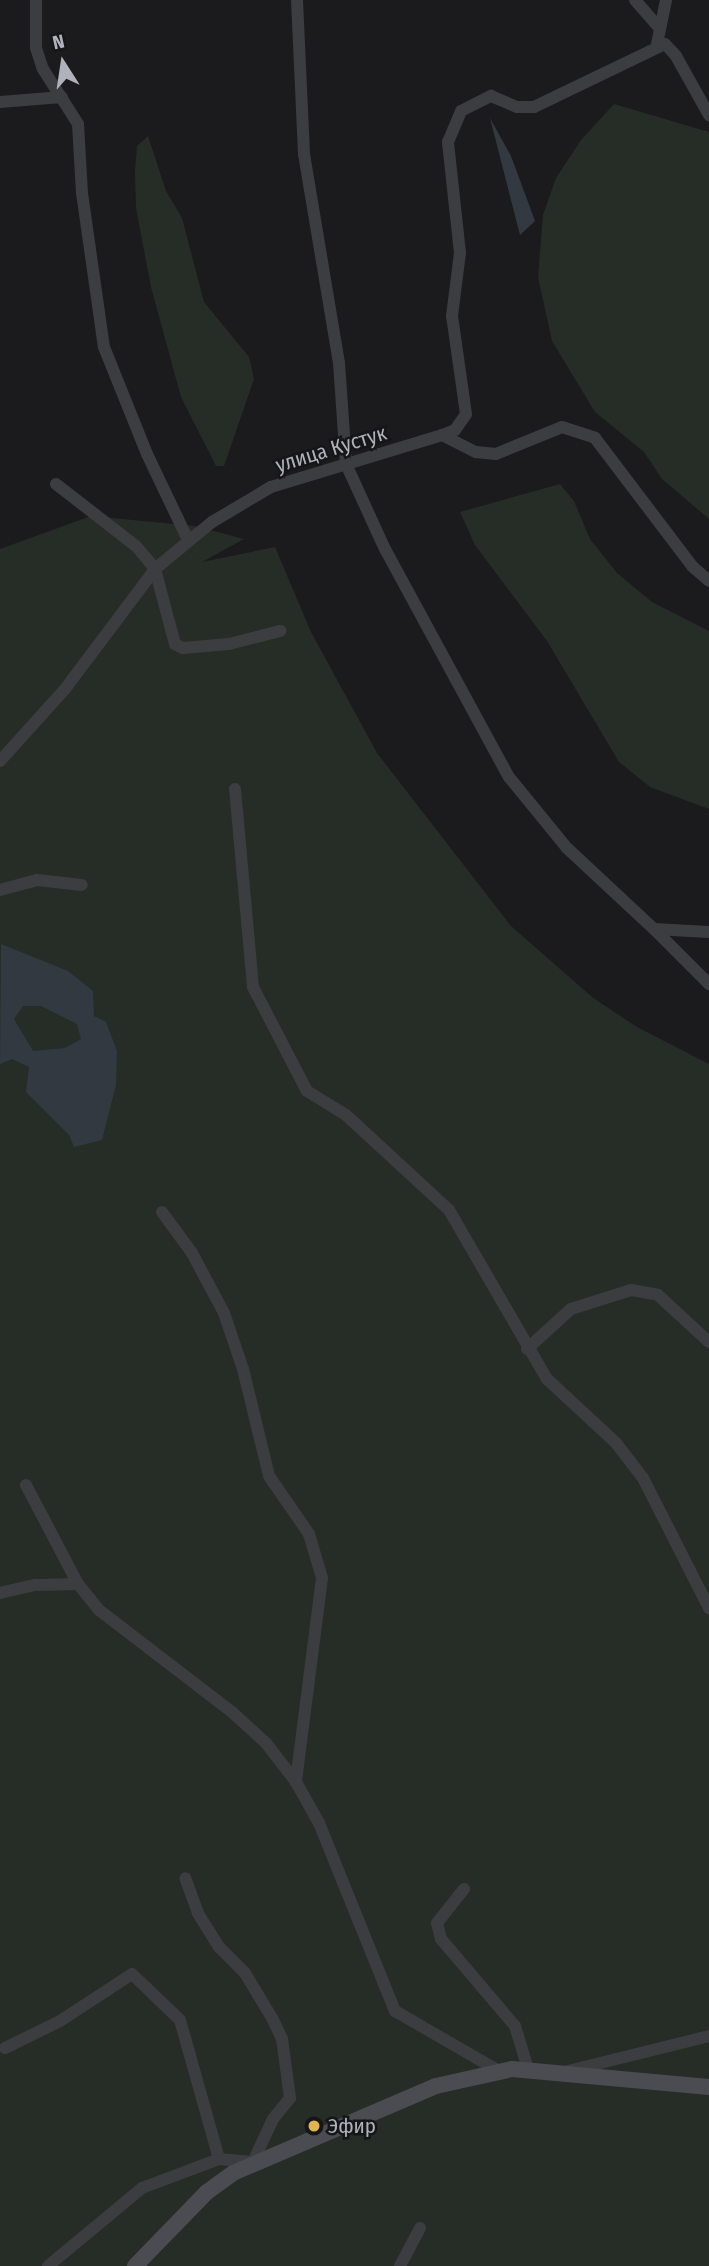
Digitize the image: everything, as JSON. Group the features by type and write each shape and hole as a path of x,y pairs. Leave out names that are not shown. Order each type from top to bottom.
{"main road":[{"path":"135,2266 206,2192 253,2162 311,2142 436,2085 499,2071 528,2069 709,2087"}],"street":[{"path":"36,0 36,48 43,69 78,124 82,193 104,346 125,404 188,540"},
{"path":"296,0 304,154 339,363 346,464 385,549 509,778 567,848 709,984"},
{"path":"635,0 658,26"},
{"path":"657,44 658,26 666,0"},
{"path":"442,435 455,430 466,414 452,316 460,253 447,142 452,122 472,103 491,96 525,109 542,104 657,44 671,48 709,115"},
{"path":"0,102 62,97"},
{"path":"442,435 476,452 496,454 562,427 595,438 693,567 709,581"},
{"name":"улица Кустук","path":"0,761 65,689 155,569 188,540 271,487 442,435"},
{"path":"56,484 136,546 155,569 174,644 183,648 229,644 280,631"},
{"path":"235,789 253,987 275,1034 307,1091 346,1115 449,1210 547,1380 615,1443 643,1478 709,1608"},
{"path":"0,890 37,880 82,885"},
{"path":"654,929 709,932"},
{"path":"162,1212 192,1253 224,1313 243,1369 269,1476 309,1534 322,1578 296,1782"},
{"path":"527,1349 571,1309 631,1290 658,1295 709,1342"},
{"path":"26,1485 58,1537 78,1584 99,1610 182,1671 267,1743 296,1782 319,1823 395,2011 499,2071"},
{"path":"0,1593 36,1585 78,1584"},
{"path":"48,2266 142,2188 219,2159 253,2162 273,2119 290,2098 282,2039 245,1973 219,1947 198,1913 185,1878"},
{"path":"464,1889 437,1923 442,1940 515,2026 528,2069"},
{"path":"5,2048 60,2021 132,1974 180,2020 219,2159"},
{"path":"568,2071 709,2036"},
{"path":"400,2266 420,2228"}],"shaded area":[{"path":"614,104 709,132 709,519 662,479 644,452 595,412 552,341 538,277 543,215 556,178 581,140"},
{"path":"490,118 511,156 535,221 520,235"},
{"path":"148,136 166,191 182,218 204,302 249,357 254,379 224,466 216,466 181,397 151,287 136,208 135,172 137,146"},
{"path":"560,484 574,501 590,539 617,573 652,602 709,631 709,809 650,787 619,762 547,641 475,545 460,512"},
{"path":"91,516 195,526 244,539 202,562 275,547 311,632 377,753 511,926 592,997 637,1027 709,1064 709,2266 0,2266 0,549"},
{"path":"1,944 68,971 93,991 94,1016 106,1022 117,1051 116,1085 102,1140 74,1147 69,1135 26,1092 29,1067 12,1059 0,1064","holes":["23,1006 41,1006 77,1024 81,1039 65,1048 33,1051 14,1019"]}],"place":[{"name":"Эфир","path":"314,2126"}]}
